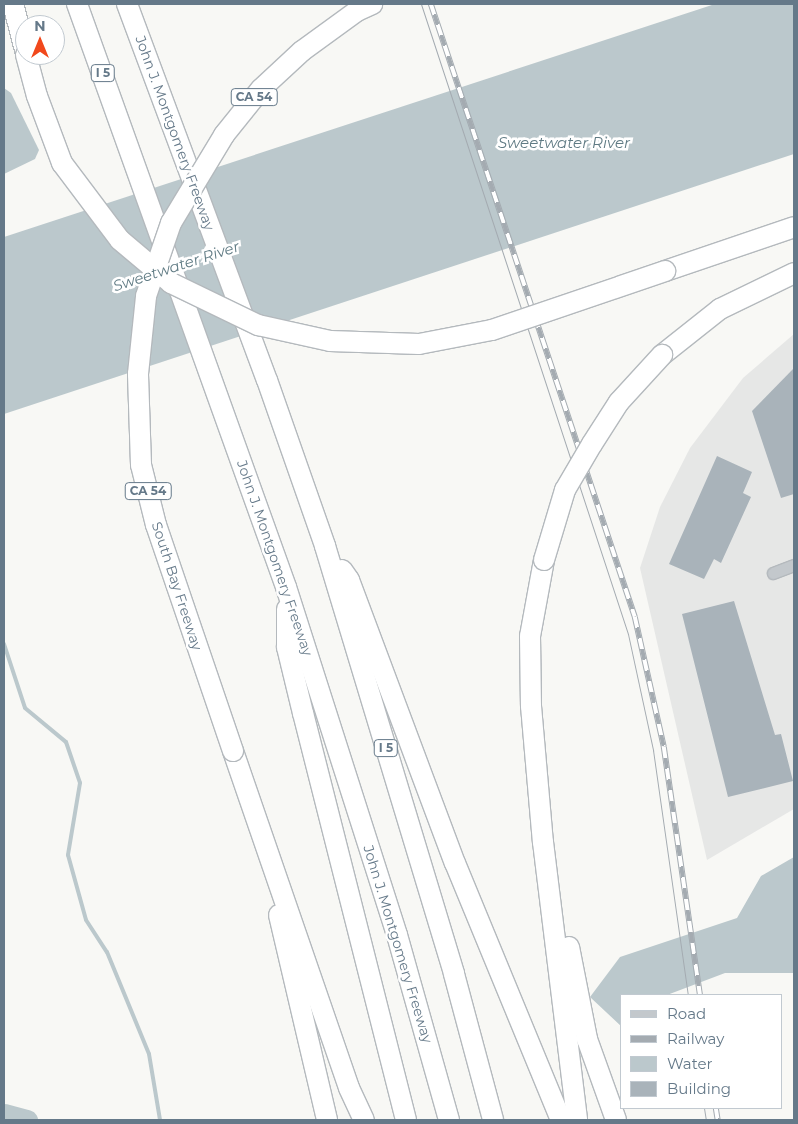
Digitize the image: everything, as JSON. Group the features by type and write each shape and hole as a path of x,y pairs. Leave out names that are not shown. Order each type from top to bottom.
{"highway":[{"name":"John J. Montgomery Freeway","path":"78,4 286,587 397,935 450,1120"},
{"name":"John J. Montgomery Freeway","path":"127,4 267,380 325,546 454,974 493,1120"},
{"name":"South Bay Freeway","path":"259,828 156,525 142,465 138,374 146,296 171,223 224,135 261,89 302,51 357,11 372,4"},
{"path":"29,65 37,96 62,163 120,240 171,283 258,325 330,341 419,344 492,330 794,227"},
{"path":"577,1120 537,786 530,636 544,560 565,490 619,402 662,355 720,309 794,273"},
{"path":"325,546 349,580 410,750 537,1065 562,1120"},
{"path":"286,587 290,656 406,1120"},
{"path":"537,786 554,843 572,968 587,1039 616,1120"},
{"path":"259,828 326,1120"},
{"path":"259,828 349,1088 364,1120"}],"street":[{"path":"773,573 794,565"}],"shaded area":[{"path":"794,334 794,809 707,860 640,568 660,507 690,448 743,378"}],"water":[{"name":"Sweetwater River","path":"715,4 794,4 794,154 4,414 4,237"},
{"path":"4,88 11,93 39,150 35,159 4,174"},
{"path":"794,857 794,973 725,973 670,994 620,994 620,1025 590,997 620,957 737,918 761,876"}],"building":[{"path":"794,368 794,494 781,498 752,411"},
{"path":"717,456 752,472 743,493 751,497 721,563 714,559 704,579 669,564"},
{"path":"734,601 775,735 781,734 793,781 728,797 682,614"}],"waterway":[{"path":"4,644 25,708 66,742 80,783 68,855 86,920 107,952 149,1054 160,1120"},
{"path":"4,1114 27,1120"}],"tram line":[{"path":"421,4 628,634 653,750 688,994"},
{"path":"704,1109 706,1120"}],"railway":[{"path":"431,4 635,617 664,747 700,994"},
{"path":"716,1109 718,1120"}]}
